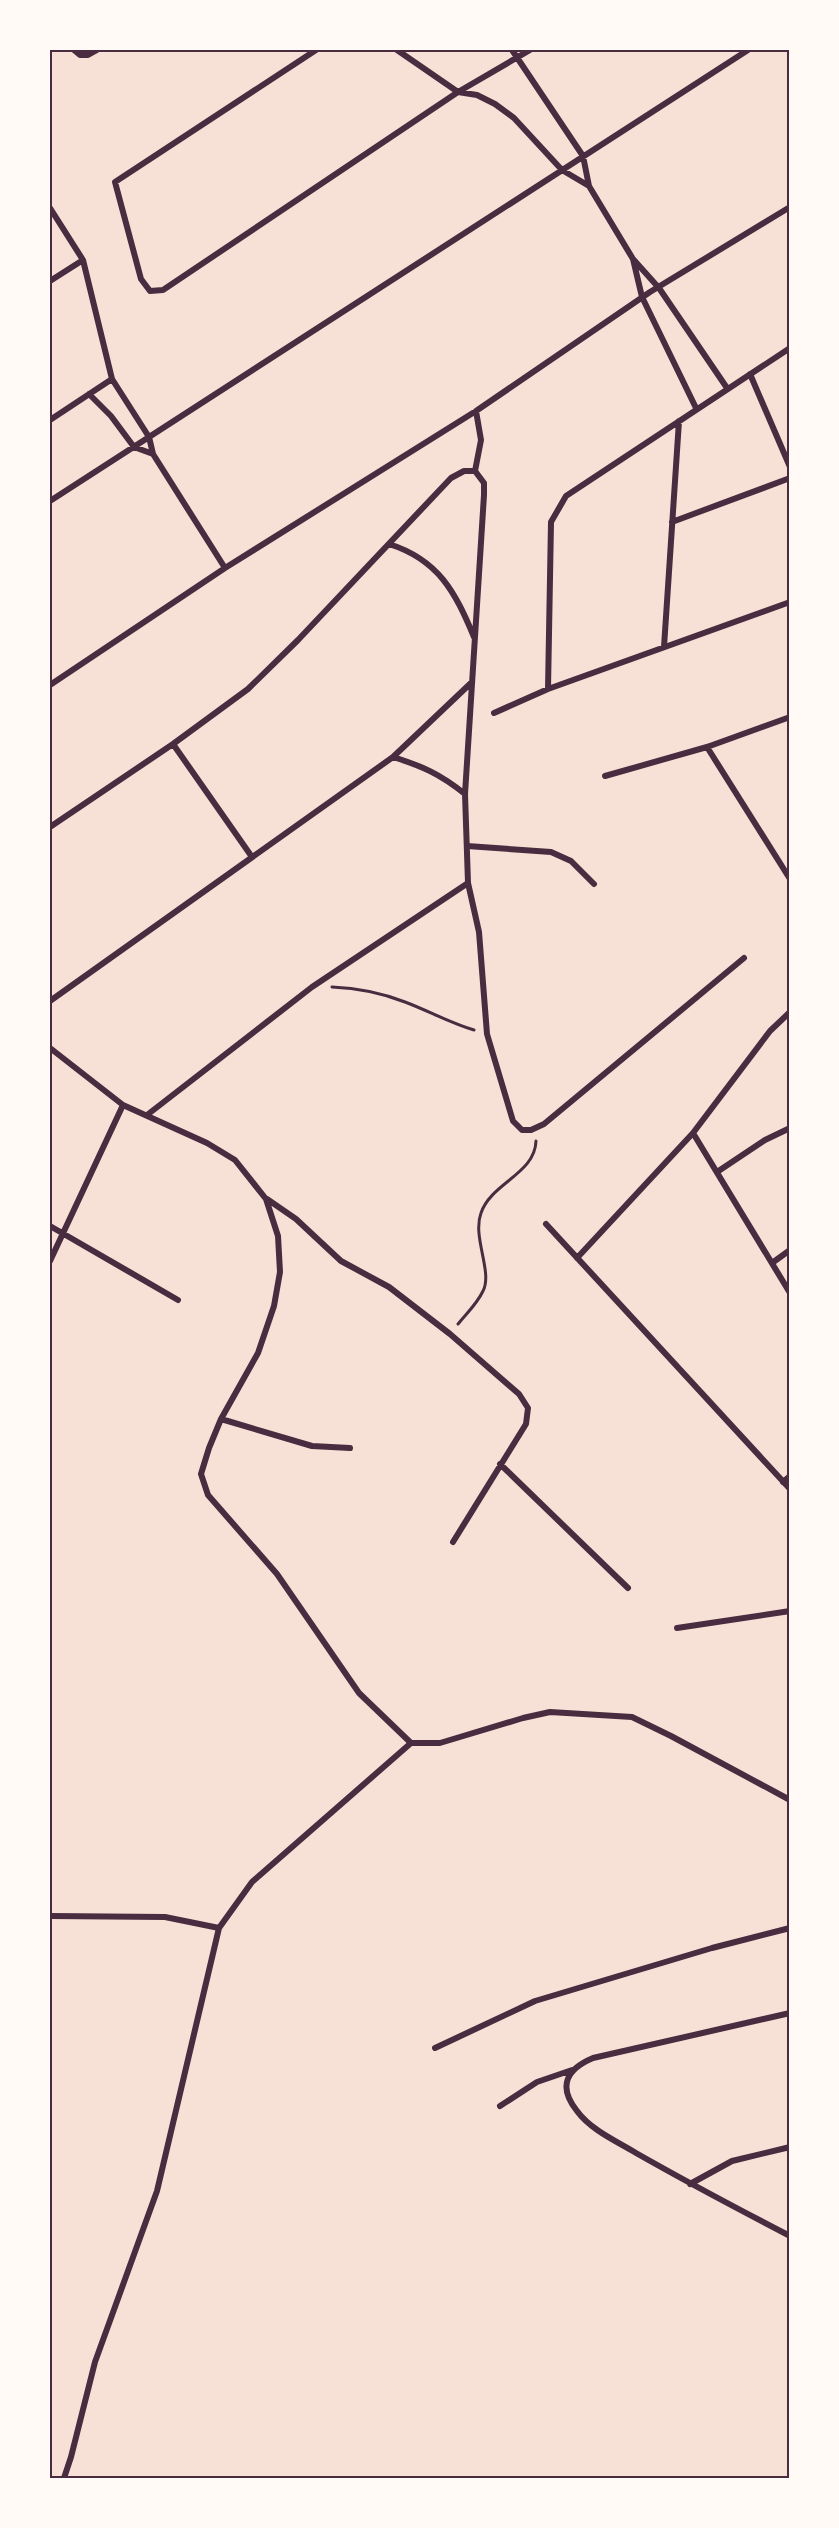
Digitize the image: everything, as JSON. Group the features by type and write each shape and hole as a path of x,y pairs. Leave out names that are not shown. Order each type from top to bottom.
{"street":[{"path":"74,50 80,55 88,55 97,50"},
{"path":"316,50 115,182 141,279 150,291 163,290 458,92 530,50"},
{"path":"397,50 458,92 477,95 495,104 514,118 562,170 589,186"},
{"path":"512,50 583,156 589,186 633,259 659,288 727,388"},
{"path":"50,501 748,50"},
{"path":"50,685 225,568 476,411 642,297 789,207"},
{"path":"50,208 83,260 112,379 149,437 153,454 225,568"},
{"path":"633,259 642,297 696,408"},
{"path":"50,281 83,260"},
{"path":"548,689 551,522 566,496 789,348"},
{"path":"750,374 789,467"},
{"path":"50,420 112,379"},
{"path":"89,394 111,416 134,447 153,454"},
{"path":"476,411 482,440 475,471 484,483 484,495 465,794 468,883 479,932 487,1034 513,1121 522,1130 544,1124 744,958"},
{"path":"664,647 679,421"},
{"path":"50,827 173,744 248,689 451,478 464,471 475,471"},
{"path":"672,522 789,478"},
{"path":"389,544 406,549 426,561 443,577 476,641"},
{"path":"494,713 548,689 789,602"},
{"path":"50,1001 393,757 472,682"},
{"path":"605,776 707,747 789,717"},
{"path":"173,744 252,857"},
{"path":"707,747 789,879"},
{"path":"393,757 424,766 465,794"},
{"path":"467,846 551,852 571,861 594,884"},
{"path":"780,864 789,862"},
{"path":"147,1115 312,987 468,883"},
{"path":"578,1258 693,1133 770,1031 789,1012"},
{"path":"50,1048 123,1105 207,1143 235,1160 266,1198 296,1219 341,1261 389,1287 450,1334 519,1394 528,1408 526,1424 453,1542"},
{"path":"50,1261 123,1105"},
{"path":"717,1172 765,1140 789,1128"},
{"path":"693,1133 789,1293"},
{"path":"266,1198 278,1236 280,1272 274,1306 258,1353 221,1419 201,1474 208,1495 277,1574 359,1693 411,1743"},
{"path":"546,1224 789,1489"},
{"path":"50,1226 178,1300"},
{"path":"772,1263 789,1250"},
{"path":"221,1419 312,1446 350,1448"},
{"path":"500,1464 628,1588"},
{"path":"783,1482 789,1476"},
{"path":"677,1628 789,1611"},
{"path":"63,2478 71,2457 95,2362 157,2191 219,1928 252,1882 411,1743 440,1743 550,1712 632,1717 789,1800"},
{"path":"50,1917 165,1917 219,1928"},
{"path":"435,2048 535,2001 712,1948 789,1928"},
{"path":"789,2013 593,2058 577,2064 567,2083 567,2094 578,2112 597,2129 690,2184 789,2236"},
{"path":"500,2106 537,2082 572,2070"},
{"path":"690,2184 732,2160 789,2147"}],"path":[{"path":"312,987 354,988 404,1001 449,1023 487,1034"},
{"path":"450,1334 485,1289 484,1264 478,1231 481,1212 493,1193 531,1161 536,1150 537,1127"}]}
